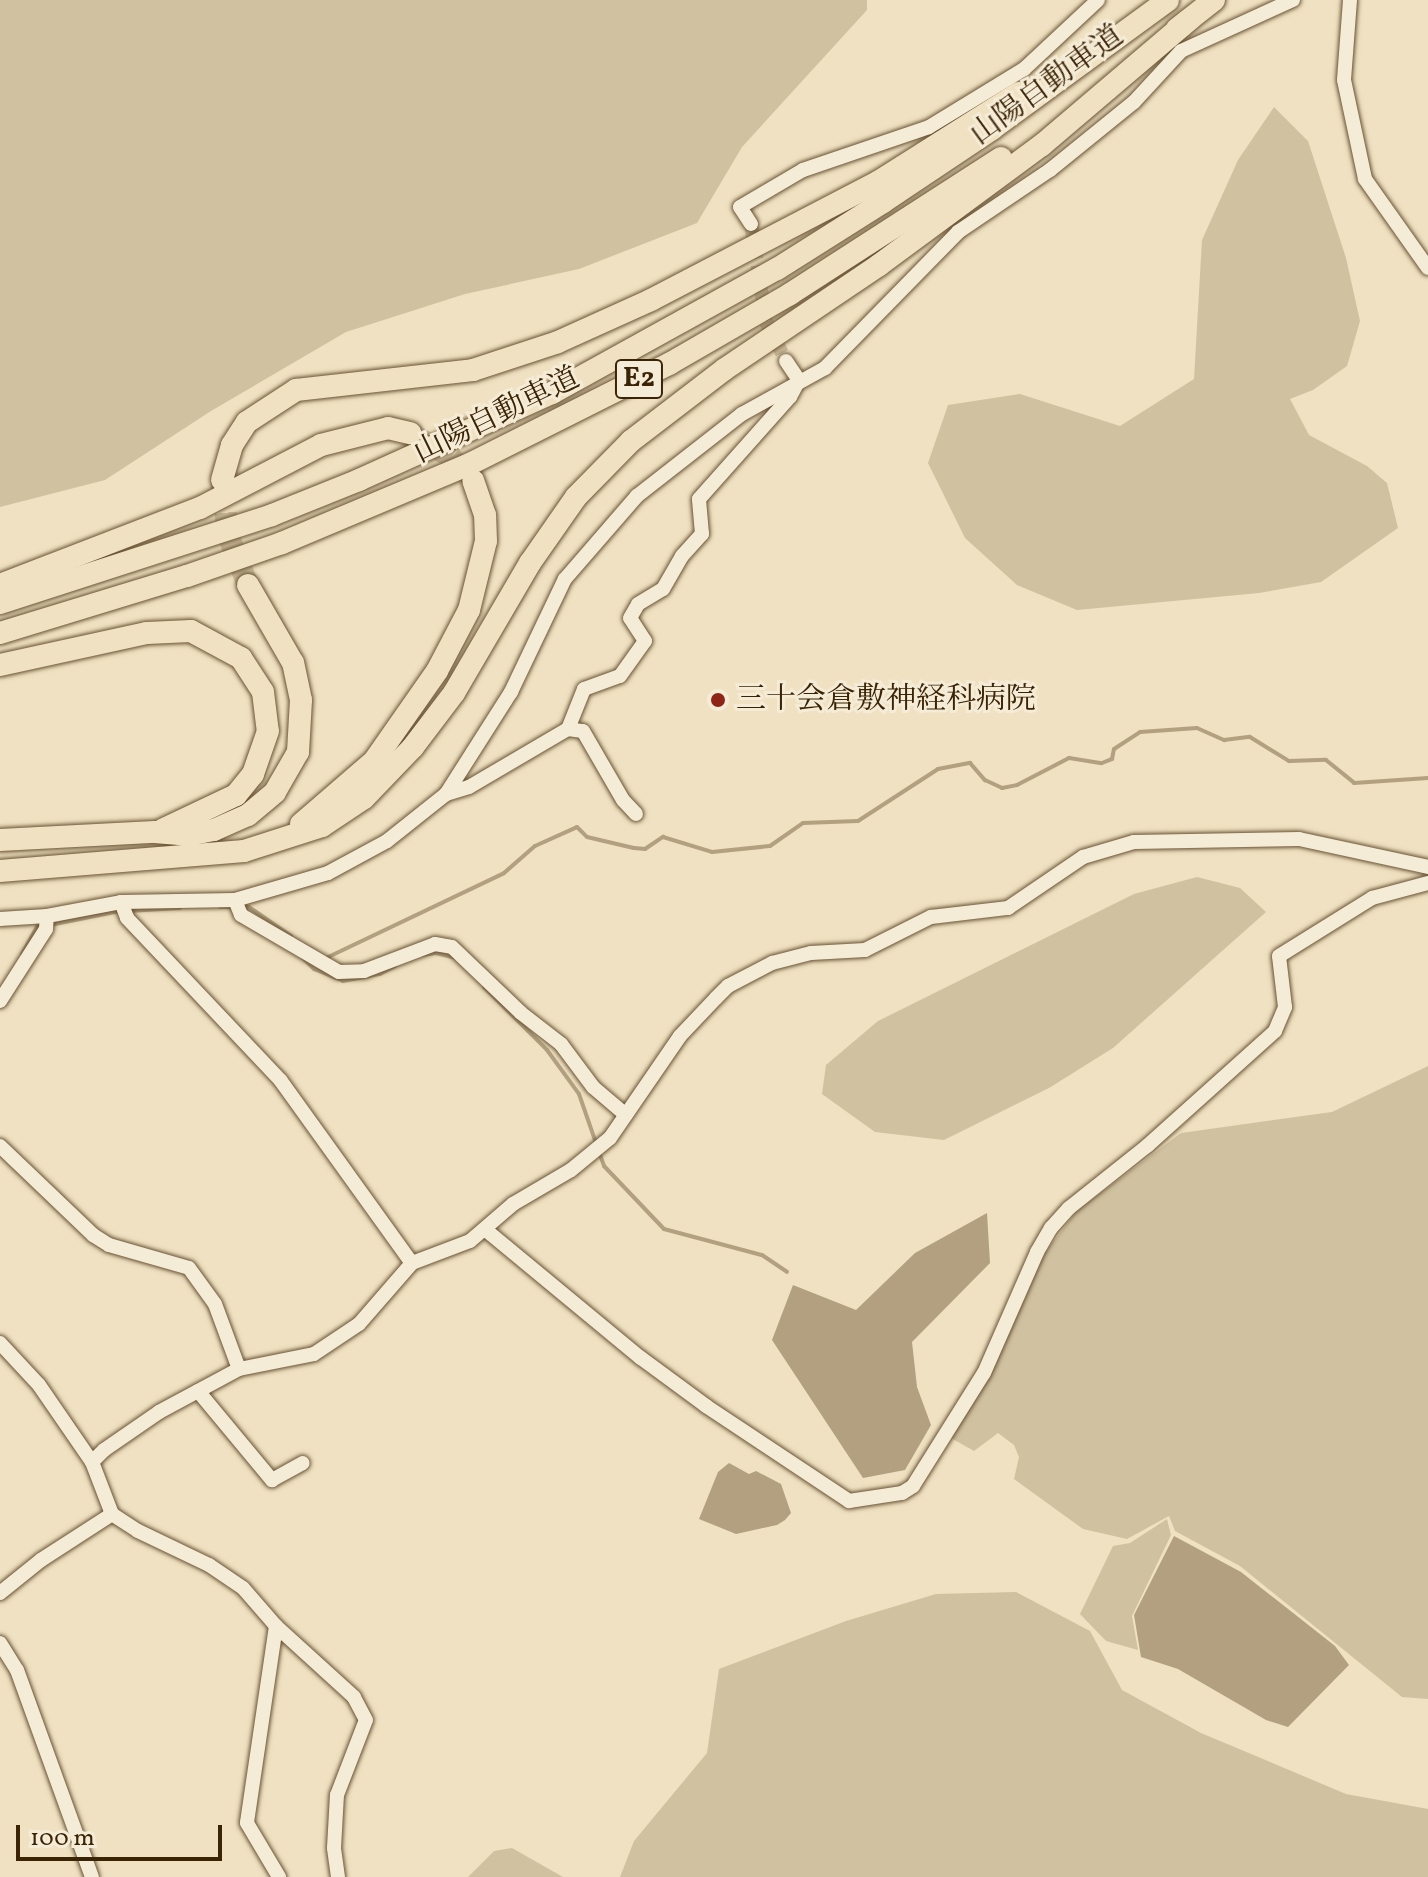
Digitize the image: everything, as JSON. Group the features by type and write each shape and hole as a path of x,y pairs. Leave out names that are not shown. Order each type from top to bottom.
{"highway":[{"path":"222,480 232,445 247,422 296,390 473,370 558,342 651,300 878,182 1167,0"},
{"name":"山陽自動車道","path":"0,603 272,515 373,474 552,393 777,269 883,202 1004,120 1167,0"},
{"name":"山陽自動車道","path":"0,633 282,543 456,470 577,412 723,333 900,225 1008,153 1214,0"},
{"path":"0,871 244,851 322,826 364,798 413,747 454,693 530,563 576,497 631,441 725,369 879,265 1042,145 1189,20"},
{"path":"0,585 200,508 321,445 388,428 410,433"},
{"path":"288,835 374,761 442,661 469,610 482,566 485,515 473,481"},
{"path":"0,840 155,832 188,835 214,830 248,815 275,792 298,752 301,700 293,663 248,585"},
{"path":"0,665 147,633 191,631 241,658 263,692 268,731 253,774 236,795 155,832"}],"street":[{"path":"751,224 740,207 803,170 941,120 1024,69 1098,0"},
{"path":"0,919 47,922 122,907 236,906 338,868 387,841 446,794 511,692 565,579 637,496 742,414 825,368 958,232 1050,170 1122,112 1181,51 1293,0"},
{"path":"1350,0 1344,80 1365,179 1428,268"},
{"path":"786,361 799,380"},
{"path":"446,794 469,787 568,729 584,689 620,676 645,641 630,618 638,604 663,589 682,556 702,534 699,499 790,397 799,380"},
{"path":"568,729 583,731 623,800 636,814"},
{"path":"92,1462 159,1412 239,1369 314,1354 359,1324 412,1263 470,1241 513,1204 597,1150 626,1115 680,1036 728,986 772,963 811,953 865,950 931,917 1008,908 1067,866 1101,850 1148,841 1299,839 1428,867"},
{"path":"486,1230 641,1358 706,1406 849,1501 902,1493 913,1486 984,1373 1037,1252 1051,1228 1069,1208 1147,1146 1275,1031 1285,1007 1279,956 1372,898 1428,883"},
{"path":"236,906 326,967 352,972 423,947 435,944 452,947 521,1013 561,1044 593,1087 626,1115"},
{"path":"122,907 281,1081 412,1263"},
{"path":"0,1001 47,922"},
{"path":"0,1146 93,1235 109,1245 189,1268 215,1304 239,1369"},
{"path":"3,1348 39,1385 92,1462 112,1514 148,1536 209,1565 243,1588 276,1626 354,1697 366,1720 337,1795 334,1848 338,1877"},
{"path":"198,1391 272,1480 303,1463"},
{"path":"0,1593 41,1560 112,1514"},
{"path":"276,1626 247,1823 279,1877"},
{"path":"0,1643 17,1670 92,1877"}],"shaded area":[{"path":"0,0 867,0 867,10 742,147 697,223 579,269 465,294 346,332 211,411 105,480 0,507"},
{"path":"1274,107 1308,141 1346,258 1360,321 1347,366 1313,390 1290,399 1309,435 1367,466 1387,483 1398,528 1321,582 1259,593 1077,610 1017,585 965,538 928,463 948,405 1020,394 1120,426 1194,379 1202,240 1238,160"},
{"path":"1197,877 1240,888 1266,912 1113,1048 1049,1088 944,1140 875,1132 822,1094 826,1065 878,1021 1134,894"},
{"path":"1428,1066 1428,1699 1402,1697 1240,1566 1175,1531 1169,1516 1127,1539 1083,1529 1014,1479 1019,1457 1014,1445 998,1433 974,1451 951,1438 990,1375 1044,1254 1077,1211 1181,1133 1332,1112"},
{"path":"987,1213 990,1263 912,1342 917,1387 931,1425 905,1470 863,1478 772,1340 793,1285 856,1310 915,1253"},
{"path":"729,1463 749,1474 756,1471 781,1484 791,1513 785,1520 777,1525 736,1534 699,1519 718,1472"},
{"path":"1167,1519 1171,1535 1132,1616 1138,1650 1106,1641 1080,1614 1113,1546 1130,1543"},
{"path":"1174,1536 1241,1572 1335,1646 1349,1665 1288,1727 1266,1720 1178,1669 1141,1657 1134,1615"},
{"path":"1016,1592 1090,1631 1122,1690 1201,1733 1346,1794 1428,1809 1428,1877 620,1877 634,1841 707,1753 719,1669 846,1621 936,1594"},
{"path":"512,1848 563,1877 468,1877 494,1851"}],"waterway":[{"path":"324,959 504,873 535,846 577,827 587,837 634,848 645,849 663,837 712,852 770,846 803,823 858,821 938,769 970,763 985,780 1002,788 1017,785 1069,758 1102,763 1112,759 1114,749 1140,732 1197,728 1224,740 1250,737 1289,761 1326,760 1354,783 1428,778"},
{"path":"220,907 249,907 291,936"},
{"path":"128,911 180,908"},
{"path":"50,925 120,911"},
{"path":"22,954 37,927 41,927"},
{"path":"422,955 436,953 456,958"},
{"path":"302,957 314,969 343,981 380,974 395,966"},
{"path":"484,987 547,1050 579,1094 596,1143"},
{"path":"599,1152 604,1166 664,1229 762,1255 787,1272"}],"tunnel":[{"path":"751,224 766,322 786,361"},
{"path":"410,433 451,457 472,480"},
{"path":"222,480 228,535 248,585"}],"place":[{"name":"三十会倉敷神経科病院","path":"718,700"}]}
